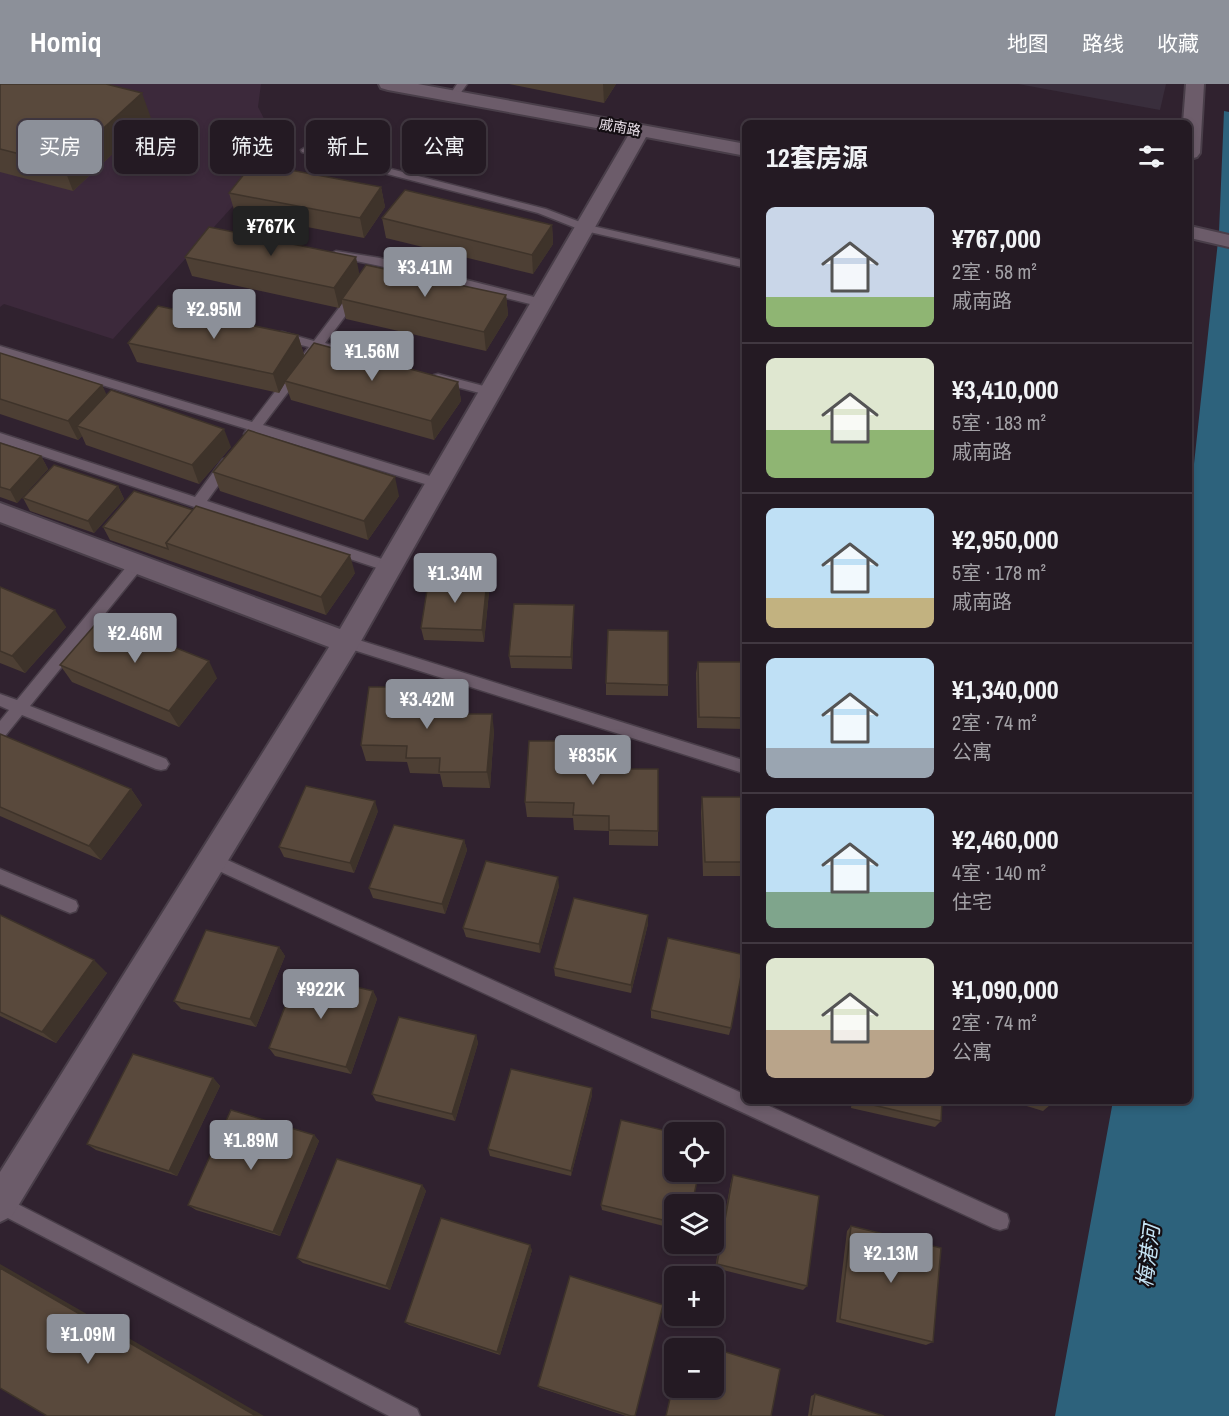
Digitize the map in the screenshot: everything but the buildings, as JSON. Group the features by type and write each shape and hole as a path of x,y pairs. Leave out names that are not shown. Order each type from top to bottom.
{"street":[{"name":"戚南路","path":"388,84 458,90 742,149"},
{"path":"1192,125 1195,84"},
{"path":"0,1204 346,642 641,130"},
{"path":"1193,233 1229,241"},
{"path":"0,512 346,642"}],"lane":[{"path":"390,172 542,211 585,228 742,264"},
{"path":"322,252 373,271 542,303"},
{"path":"198,503 373,271"},
{"path":"180,309 237,324"},
{"path":"271,333 340,352"},
{"path":"0,350 438,483"},
{"path":"421,373 490,392"},
{"path":"0,437 389,567"},
{"path":"0,732 137,564"},
{"path":"346,642 742,767"},
{"path":"0,700 161,764"},
{"path":"212,860 742,1103"},
{"path":"0,876 70,906"},
{"path":"745,1104 1000,1221"},
{"path":"0,1204 410,1416"}],"shaded area":[{"path":"0,84 261,84 258,107 265,120 210,120 210,174 261,174 260,176 113,339 4,304 0,307"},
{"path":"1018,84 1166,84 1160,110"}],"water":[{"name":"梅港河","path":"1224,111 1229,112 1229,1416 1055,1416 1112,1104 1192,1104 1192,482 1219,232"}]}
